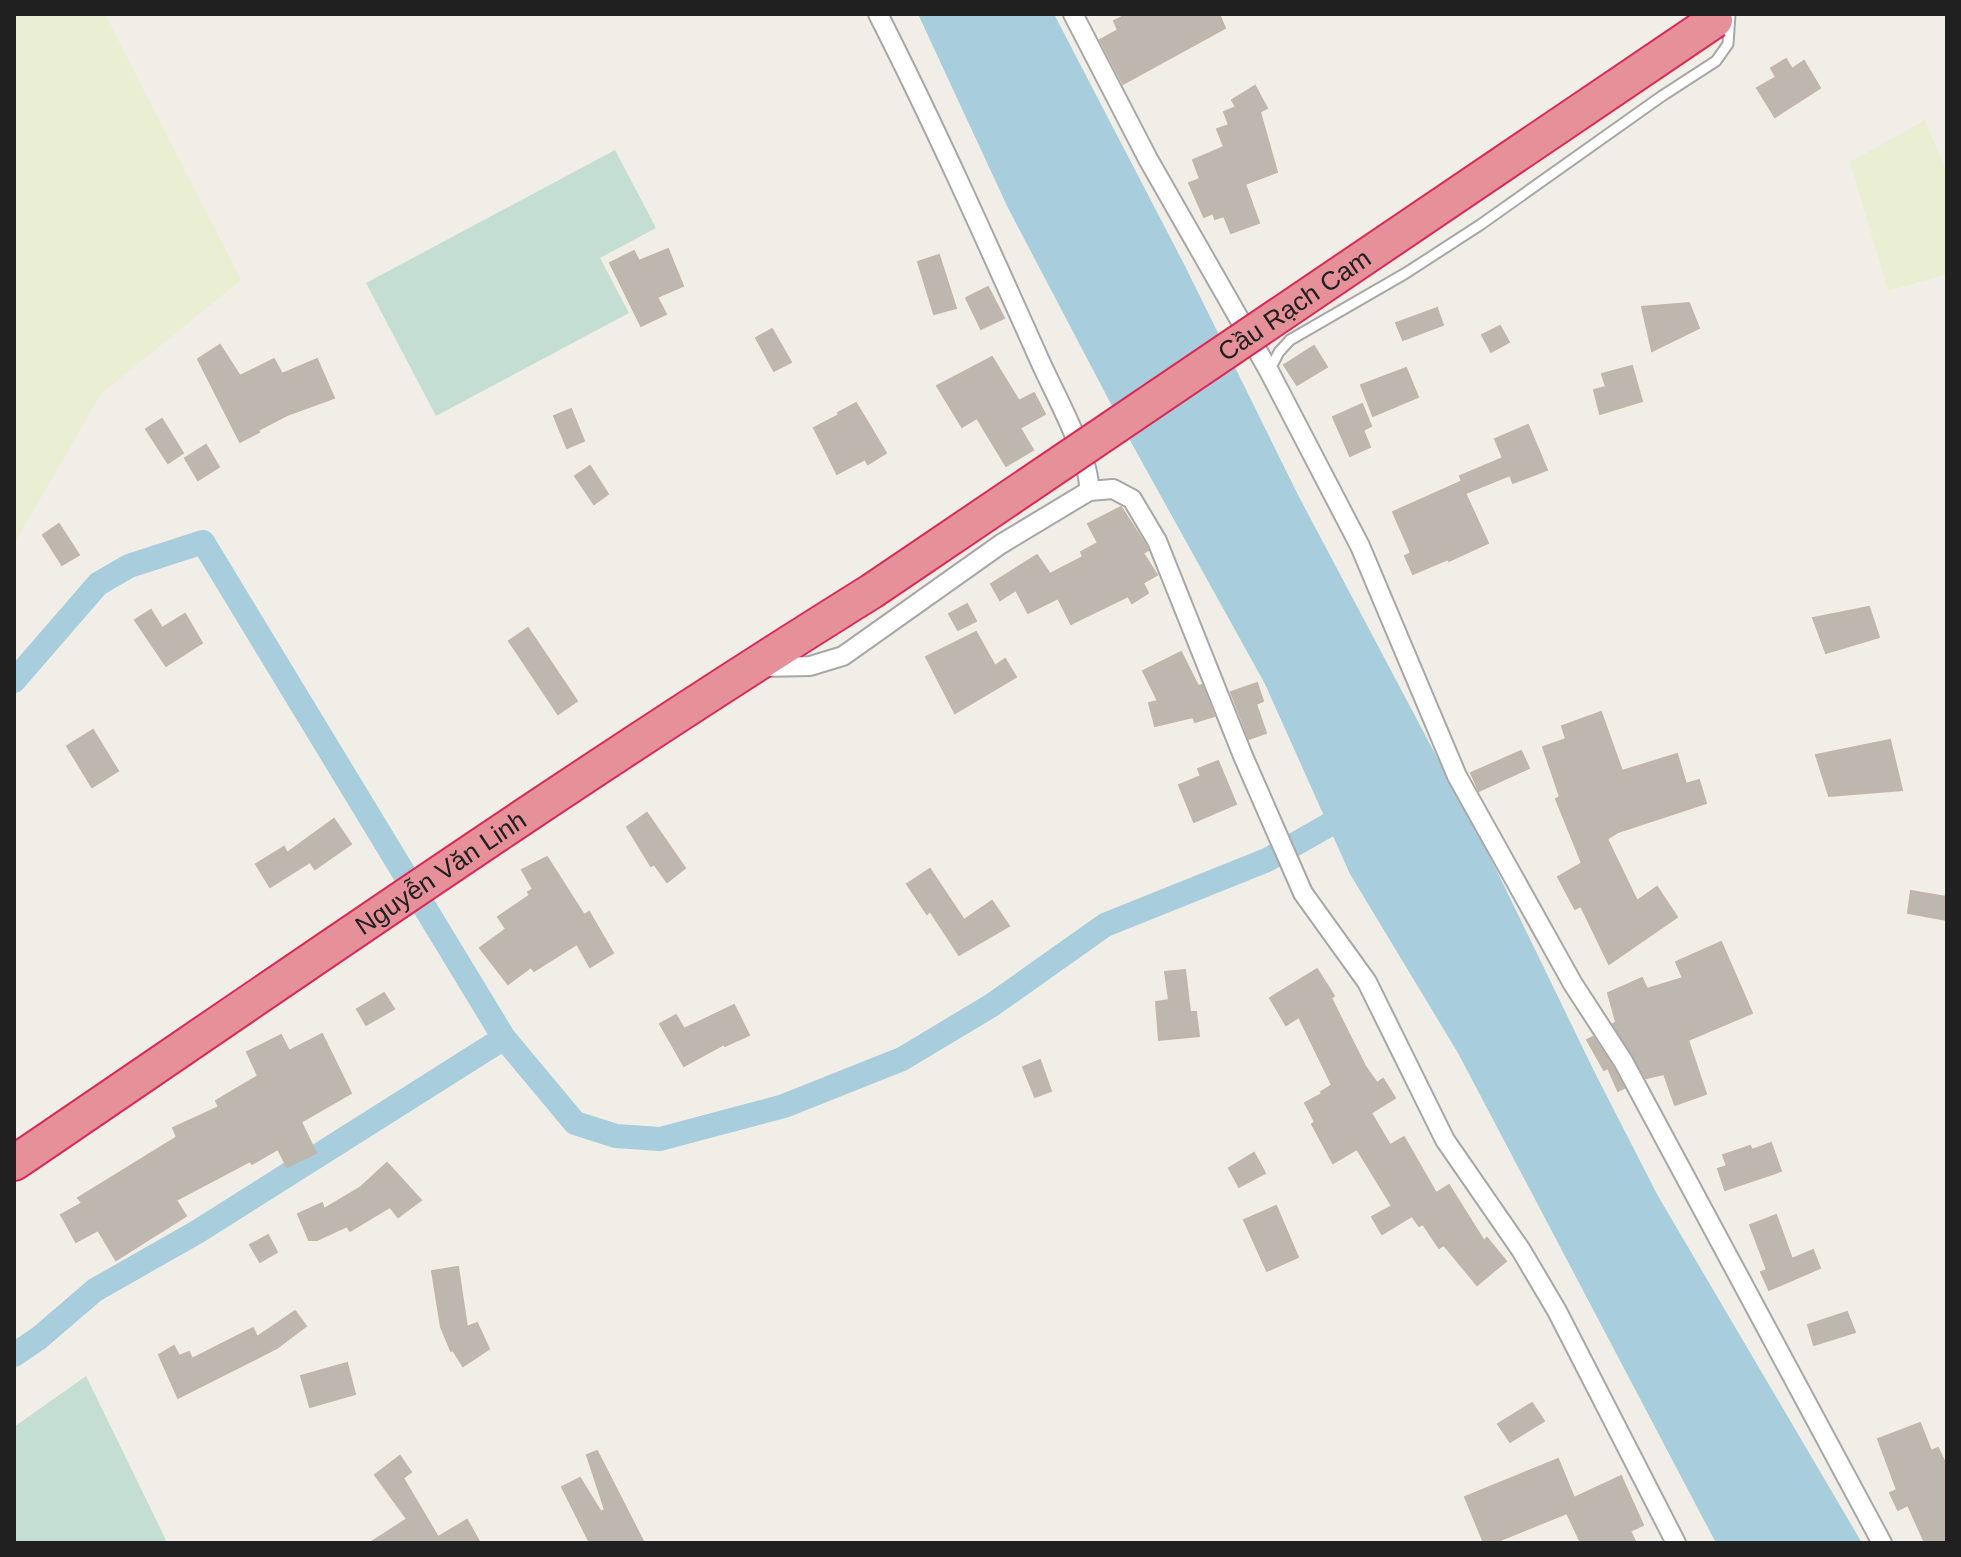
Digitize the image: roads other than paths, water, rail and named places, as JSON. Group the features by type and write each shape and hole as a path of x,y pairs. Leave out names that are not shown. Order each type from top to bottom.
{"highway":[{"name":"Cầu Rạch Cam","path":"872,591 1723,16"},
{"name":"Nguyễn Văn Linh","path":"14,1163 553,797 872,591"}],"street":[{"path":"878,14 942,144 1088,469 1089,491"},
{"path":"1073,14 1148,159 1269,371 1360,546 1457,776 1573,984 1623,1061 1882,1543"},
{"path":"750,667 810,666 843,656 1001,544 1089,491 1103,488 1132,499 1157,541 1303,893 1367,982 1445,1140 1521,1250 1557,1311 1676,1543"}],"lane":[{"path":"1269,371 1290,340 1406,273 1480,225 1716,61 1728,44 1723,16"}],"water":[{"path":"918,14 1054,14 1184,264 1298,495 1493,863 1658,1196 1862,1543 1716,1543 1458,1053 1350,874 1265,684 1132,444 1008,208"}],"waterway":[{"path":"14,681 98,584 129,566 203,542 504,1038 575,1123 616,1136 660,1139 784,1106 902,1059 992,1005 1105,925 1267,860 1357,809"},
{"path":"14,1355 95,1290 197,1232 504,1038"}]}
